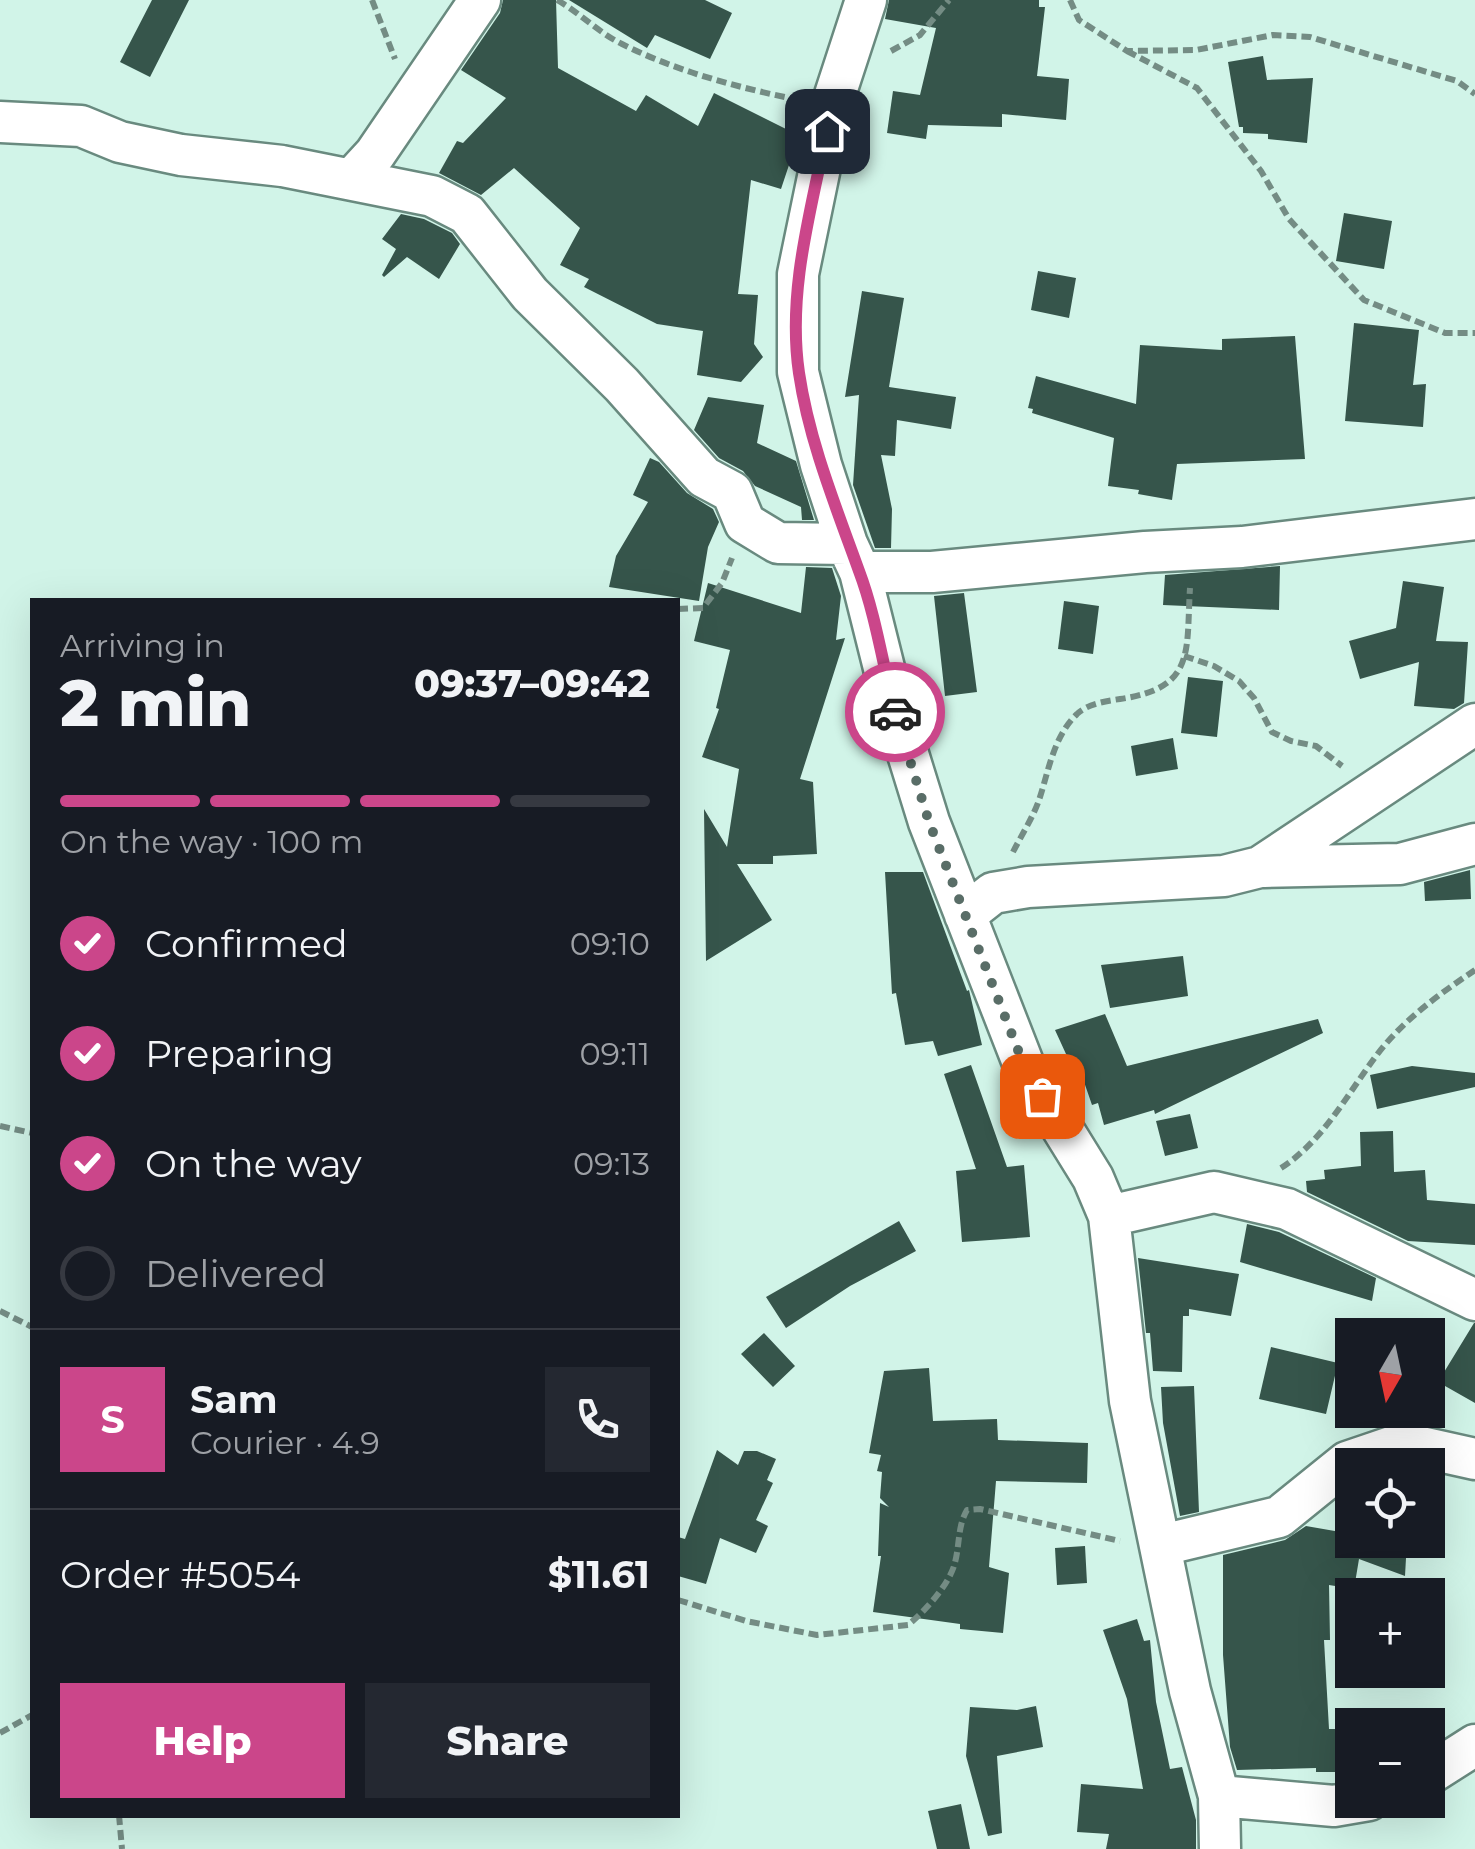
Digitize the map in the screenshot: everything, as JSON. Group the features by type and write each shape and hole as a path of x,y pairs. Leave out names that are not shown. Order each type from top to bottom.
{"street":[{"path":"352,179 375,154 480,0"},
{"path":"866,0 834,95 798,274 798,372 821,465 854,558 929,822 979,904 1025,1068 1093,1178 1110,1216 1130,1401 1190,1691 1220,1796 1220,1849"},
{"path":"0,122 82,126 120,142 181,155 282,166 352,179 432,196 467,214 530,294 622,385 704,477 732,492 745,524 778,543 932,572 1193,550 1475,519"},
{"path":"1260,868 1475,724"},
{"path":"979,904 1079,883 1224,876 1260,868 1400,864 1475,844"},
{"path":"1110,1216 1214,1192 1286,1209 1475,1300"},
{"path":"1162,1545 1279,1517 1348,1462 1403,1442 1475,1459"},
{"path":"1445,1764 1475,1745"},
{"path":"1220,1796 1335,1806"}],"path":[{"path":"557,0 618,42 700,74 802,100 834,95"},
{"path":"886,54 920,35 949,0"},
{"path":"1070,0 1080,20 1127,51 1197,88 1261,170 1289,219 1364,300 1445,333 1475,333"},
{"path":"1127,51 1196,50 1273,35 1310,37 1457,81 1475,94"},
{"path":"680,610 704,608 722,583 745,524"},
{"path":"979,904 1040,798 1056,744 1078,712 1104,701 1160,690 1173,681 1190,629 1193,550"},
{"path":"1184,656 1214,666 1240,681 1272,732 1316,746 1376,792"},
{"path":"1214,1192 1284,1167 1318,1134 1376,1056 1421,1007 1475,970"},
{"path":"0,1126 30,1133"},
{"path":"0,1312 30,1326"},
{"path":"680,1601 746,1621 817,1635 908,1624 919,1616 953,1570 961,1520 967,1510 980,1509 1119,1541 1162,1545"},
{"path":"0,1733 30,1716"},
{"path":"119,1818 122,1849"}],"building":[{"path":"152,0 189,0 150,77 120,62"},
{"path":"503,0 556,0 558,68 636,111 646,95 698,126 714,93 798,138 781,189 751,180 738,294 758,295 754,344 763,357 741,382 697,375 703,331 657,324 584,287 589,279 560,265 580,228 514,168 481,195 439,173 457,141 463,143 506,98 461,70 500,13"},
{"path":"569,0 705,0 732,13 710,59 655,35 647,48"},
{"path":"889,0 1039,0 1039,7 1045,7 1037,76 1069,79 1066,120 1002,114 1002,127 928,125 926,139 887,133 893,91 920,95 936,28 885,19"},
{"path":"1263,56 1267,80 1313,78 1307,143 1268,139 1268,134 1243,133 1243,127 1239,127 1228,62"},
{"path":"1344,213 1392,221 1384,269 1336,261"},
{"path":"401,214 424,219 452,233 460,244 439,279 407,257 382,275 396,249 382,239"},
{"path":"1038,271 1076,278 1069,318 1031,310"},
{"path":"862,291 904,298 889,387 956,397 951,429 897,420 895,456 881,455 892,509 891,548 875,548 853,485 859,395 845,397"},
{"path":"1354,323 1419,330 1413,385 1426,384 1423,427 1345,421"},
{"path":"1295,336 1305,459 1177,464 1172,500 1108,486 1114,438 1032,413 1033,409 1028,408 1036,376 1136,404 1140,345 1222,350 1222,339"},
{"path":"708,397 764,405 757,443 796,461 814,520 802,520 801,507 755,486 743,471 719,458 694,430"},
{"path":"650,458 659,462 687,493 713,509 719,522 708,547 699,601 609,587 616,556 648,502 633,495"},
{"path":"1280,566 1279,610 1163,605 1165,575"},
{"path":"806,567 832,568 841,596 836,640 845,638 800,779 813,782 817,854 773,856 773,864 737,864 772,920 706,961 704,809 727,847 739,769 702,757 719,709 716,708 730,650 694,641 708,583 801,613"},
{"path":"1403,581 1444,587 1436,641 1468,642 1464,703 1454,709 1414,706 1419,662 1360,679 1349,641 1396,628"},
{"path":"964,593 977,692 945,696 934,596"},
{"path":"1064,601 1099,606 1093,654 1058,649"},
{"path":"1188,677 1223,681 1217,737 1181,733"},
{"path":"1173,738 1178,769 1136,776 1131,746"},
{"path":"1470,870 1471,899 1425,901 1424,882"},
{"path":"885,872 923,872 969,990 982,1045 938,1056 933,1041 905,1045 896,993 892,994"},
{"path":"1183,956 1188,996 1110,1008 1101,965"},
{"path":"1105,1014 1127,1066 1318,1019 1323,1033 1155,1114 1154,1110 1104,1125 1098,1103 1092,1105 1082,1076 1077,1078 1055,1030"},
{"path":"971,1065 1007,1167 1024,1165 1030,1237 962,1242 956,1171 976,1169 944,1074"},
{"path":"1412,1066 1475,1073 1475,1087 1377,1109 1370,1075"},
{"path":"1190,1114 1198,1148 1165,1156 1156,1121"},
{"path":"1393,1131 1394,1172 1425,1170 1427,1200 1475,1204 1475,1245 1408,1241 1307,1192 1306,1181 1325,1179 1324,1170 1361,1166 1360,1132"},
{"path":"899,1221 916,1251 850,1286 786,1328 766,1297"},
{"path":"1247,1224 1279,1232 1376,1278 1372,1301 1240,1262"},
{"path":"1138,1258 1239,1274 1231,1316 1189,1309 1189,1316 1183,1316 1182,1372 1153,1371"},
{"path":"1475,1323 1475,1403 1445,1386 1445,1371"},
{"path":"764,1333 795,1366 773,1387 741,1354"},
{"path":"1271,1347 1335,1362 1326,1414 1259,1399"},
{"path":"929,1368 933,1421 997,1419 998,1440 1088,1443 1087,1483 996,1481 989,1567 1009,1573 1003,1633 873,1612 881,1556 880,1503 889,1507 880,1498 882,1472 877,1471 881,1455 869,1453 884,1371"},
{"path":"1194,1386 1199,1512 1180,1516 1163,1423 1161,1387"},
{"path":"717,1450 738,1465 744,1451 757,1451 776,1459 767,1480 773,1483 756,1520 768,1526 756,1553 720,1538 706,1584 680,1577 680,1538 685,1539"},
{"path":"1306,1526 1335,1531 1335,1558 1406,1558 1405,1576 1359,1559 1356,1578 1335,1578 1335,1586 1329,1585 1330,1640 1324,1640 1329,1729 1335,1729 1335,1772 1316,1772 1316,1768 1237,1770 1230,1747 1223,1655 1223,1555 1285,1540"},
{"path":"1085,1546 1087,1583 1057,1585 1055,1548"},
{"path":"1137,1619 1144,1641 1150,1640 1156,1702 1170,1769 1182,1767 1196,1820 1196,1849 1106,1849 1109,1834 1077,1832 1081,1784 1143,1789 1127,1699 1103,1630"},
{"path":"1036,1706 1043,1747 997,1756 1002,1833 988,1836 966,1756 970,1707 1017,1710"},
{"path":"961,1804 970,1849 937,1849 928,1811"}],"way so far":[{"path":"895,712 929,822 1025,1068 1042,1096"}],"route":[{"path":"827,131 798,274 798,372 821,465 860,572 895,712"}]}
